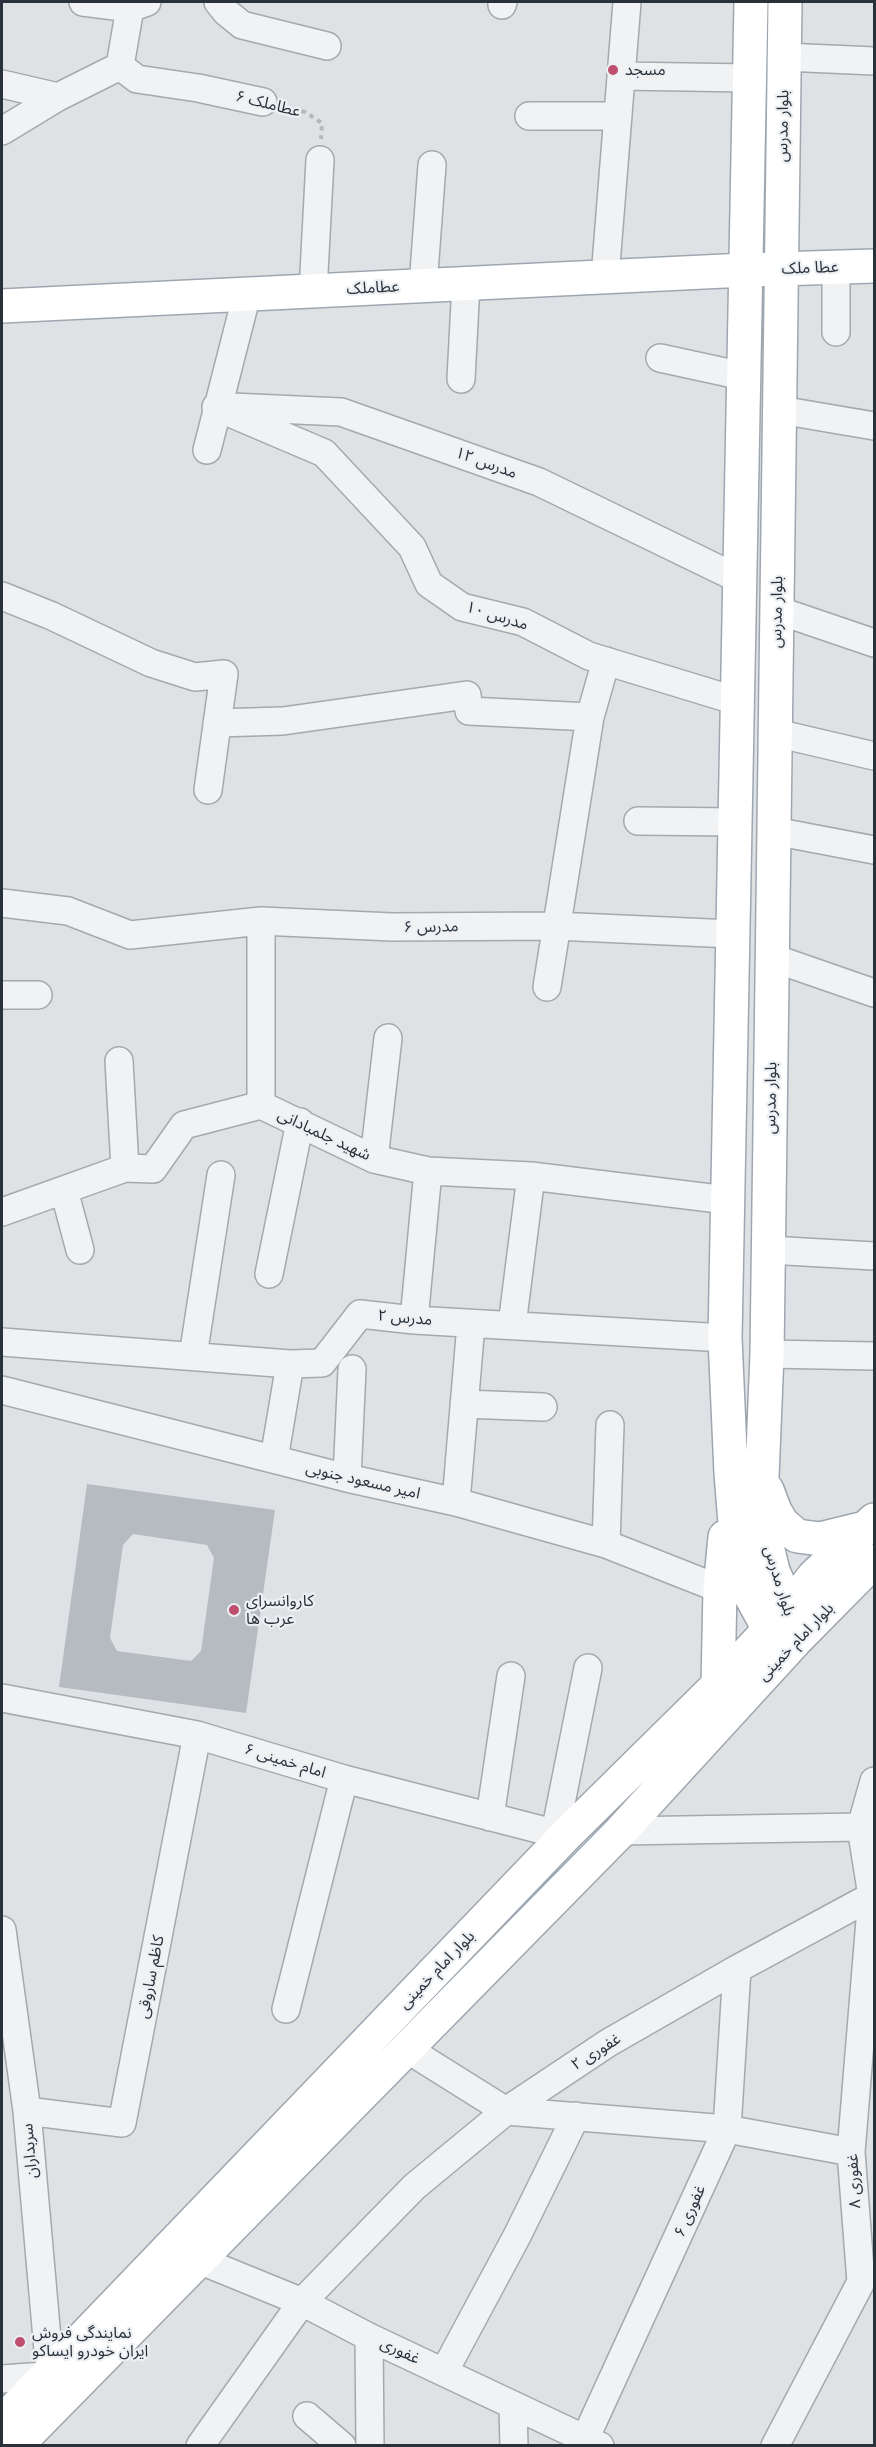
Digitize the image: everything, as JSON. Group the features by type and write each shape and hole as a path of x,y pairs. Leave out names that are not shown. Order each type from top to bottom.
{"main road":[{"name":"بلوار مدرس","path":"751,2 725,1338 731,1473 738,1560 746,1587 784,1626"},
{"name":"بلوار مدرس","path":"784,1626 765,1538 762,1478 769,1250 785,2"},
{"name":"عطا ملک","path":"745,270 874,266"},
{"name":"عطاملک","path":"2,306 745,270"},
{"path":"732,934 773,946"},
{"path":"718,1685 720,1589 731,1473"},
{"path":"762,1478 782,1523 797,1536 820,1539 872,1528"},
{"name":"بلوار امام خمینی","path":"29,2439 199,2260 621,1831 784,1626 814,1576 872,1528"},
{"name":"بلوار امام خمینی","path":"2,2422 500,1904 560,1835 718,1685 784,1626 874,1561"},
{"path":"500,1904 523,1931"}],"street":[{"path":"2,131 58,97 120,66 139,5 82,2"},
{"path":"218,2 226,12 243,25 327,46"},
{"path":"605,277 627,2"},
{"path":"784,57 874,61"},
{"name":"عطاملک ۶","path":"120,66 136,79 198,88 263,102"},
{"path":"621,76 749,78"},
{"path":"2,84 58,97"},
{"path":"529,116 618,116"},
{"path":"313,291 320,160"},
{"path":"423,286 432,165"},
{"path":"836,267 836,332"},
{"path":"461,378 466,284"},
{"path":"207,450 216,407 247,294"},
{"path":"660,358 743,376"},
{"name":"مدرس ۱۲","path":"216,407 341,412 539,482 739,579"},
{"name":"مدرس ۱۰","path":"216,407 324,453 412,548 429,584 462,607 523,622 588,656 737,701"},
{"path":"780,410 874,426"},
{"path":"2,596 52,616 151,663 195,677 224,674 208,790"},
{"path":"777,610 874,643"},
{"path":"547,987 590,717 606,661"},
{"path":"218,723 283,721 467,695 469,711 590,717"},
{"path":"776,733 874,756"},
{"path":"638,821 735,822"},
{"path":"774,831 874,850"},
{"name":"مدرس ۶","path":"2,903 68,911 130,935 261,921 392,927 555,926 732,934"},
{"path":"261,921 261,1105"},
{"path":"773,946 874,993"},
{"path":"2,995 38,995"},
{"path":"374,1159 388,1038"},
{"path":"119,1061 125,1168"},
{"name":"شهید جلمبادانی","path":"2,1212 125,1168 153,1169 184,1125 261,1105 374,1159 428,1171 531,1176 727,1200"},
{"path":"269,1274 300,1122"},
{"path":"414,1320 428,1171"},
{"path":"193,1356 221,1175"},
{"path":"512,1325 531,1176"},
{"path":"64,1190 80,1250"},
{"path":"769,1250 874,1256"},
{"name":"مدرس ۲","path":"2,1341 290,1364 322,1362 360,1314 471,1324 725,1338"},
{"path":"456,1502 471,1324"},
{"path":"767,1354 874,1356"},
{"path":"274,1459 290,1364"},
{"path":"347,1478 352,1369"},
{"name":"امیر مسعود جنوبی","path":"2,1390 347,1478 456,1502 606,1544 720,1589"},
{"path":"464,1404 543,1407"},
{"path":"606,1544 610,1425"},
{"path":"560,1835 588,1668"},
{"path":"490,1817 511,1676"},
{"name":"امام خمینی ۶","path":"2,1698 197,1735 344,1779 560,1835"},
{"name":"کاظم ساروقی","path":"27,2111 122,2123 197,1735"},
{"path":"286,2009 344,1779"},
{"path":"872,1896 868,1823 874,1781"},
{"path":"621,1831 868,1823"},
{"name":"غفوری ۲","path":"200,2445 302,2302 414,2187 506,2111 608,2043 737,1969 872,1896"},
{"name":"غفوری ۸","path":"775,2445 861,2282 851,2152 872,1896"},
{"name":"سربداران","path":"2,1930 27,2111 47,2374"},
{"name":"غفوری ۶","path":"592,2442 727,2129 737,1969"},
{"path":"407,2049 506,2111 727,2129 851,2152"},
{"path":"444,2372 517,2236 576,2116"},
{"name":"غفوری","path":"199,2260 302,2302 369,2337 592,2442"},
{"path":"369,2337 370,2445"},
{"path":"2,2379 47,2374"},
{"path":"513,2406 514,2445"},
{"path":"307,2416 342,2445"}],"path":[{"name":"عطاملک ۶","path":"263,102 305,112 322,123 320,160"}],"building":[{"name":"کاروانسرای عرب ها","path":"87,1484 275,1510 246,1713 59,1687","holes":["133,1534 207,1545 214,1558 201,1651 191,1661 117,1651 110,1638 123,1545"]}],"place":[{"name":"مسجد","path":"613,70"},
{"name":"کاروانسرای عرب ها","path":"234,1610"},
{"name":"نمایندگی فروش ایران خودرو ایساکو","path":"20,2342"}]}
